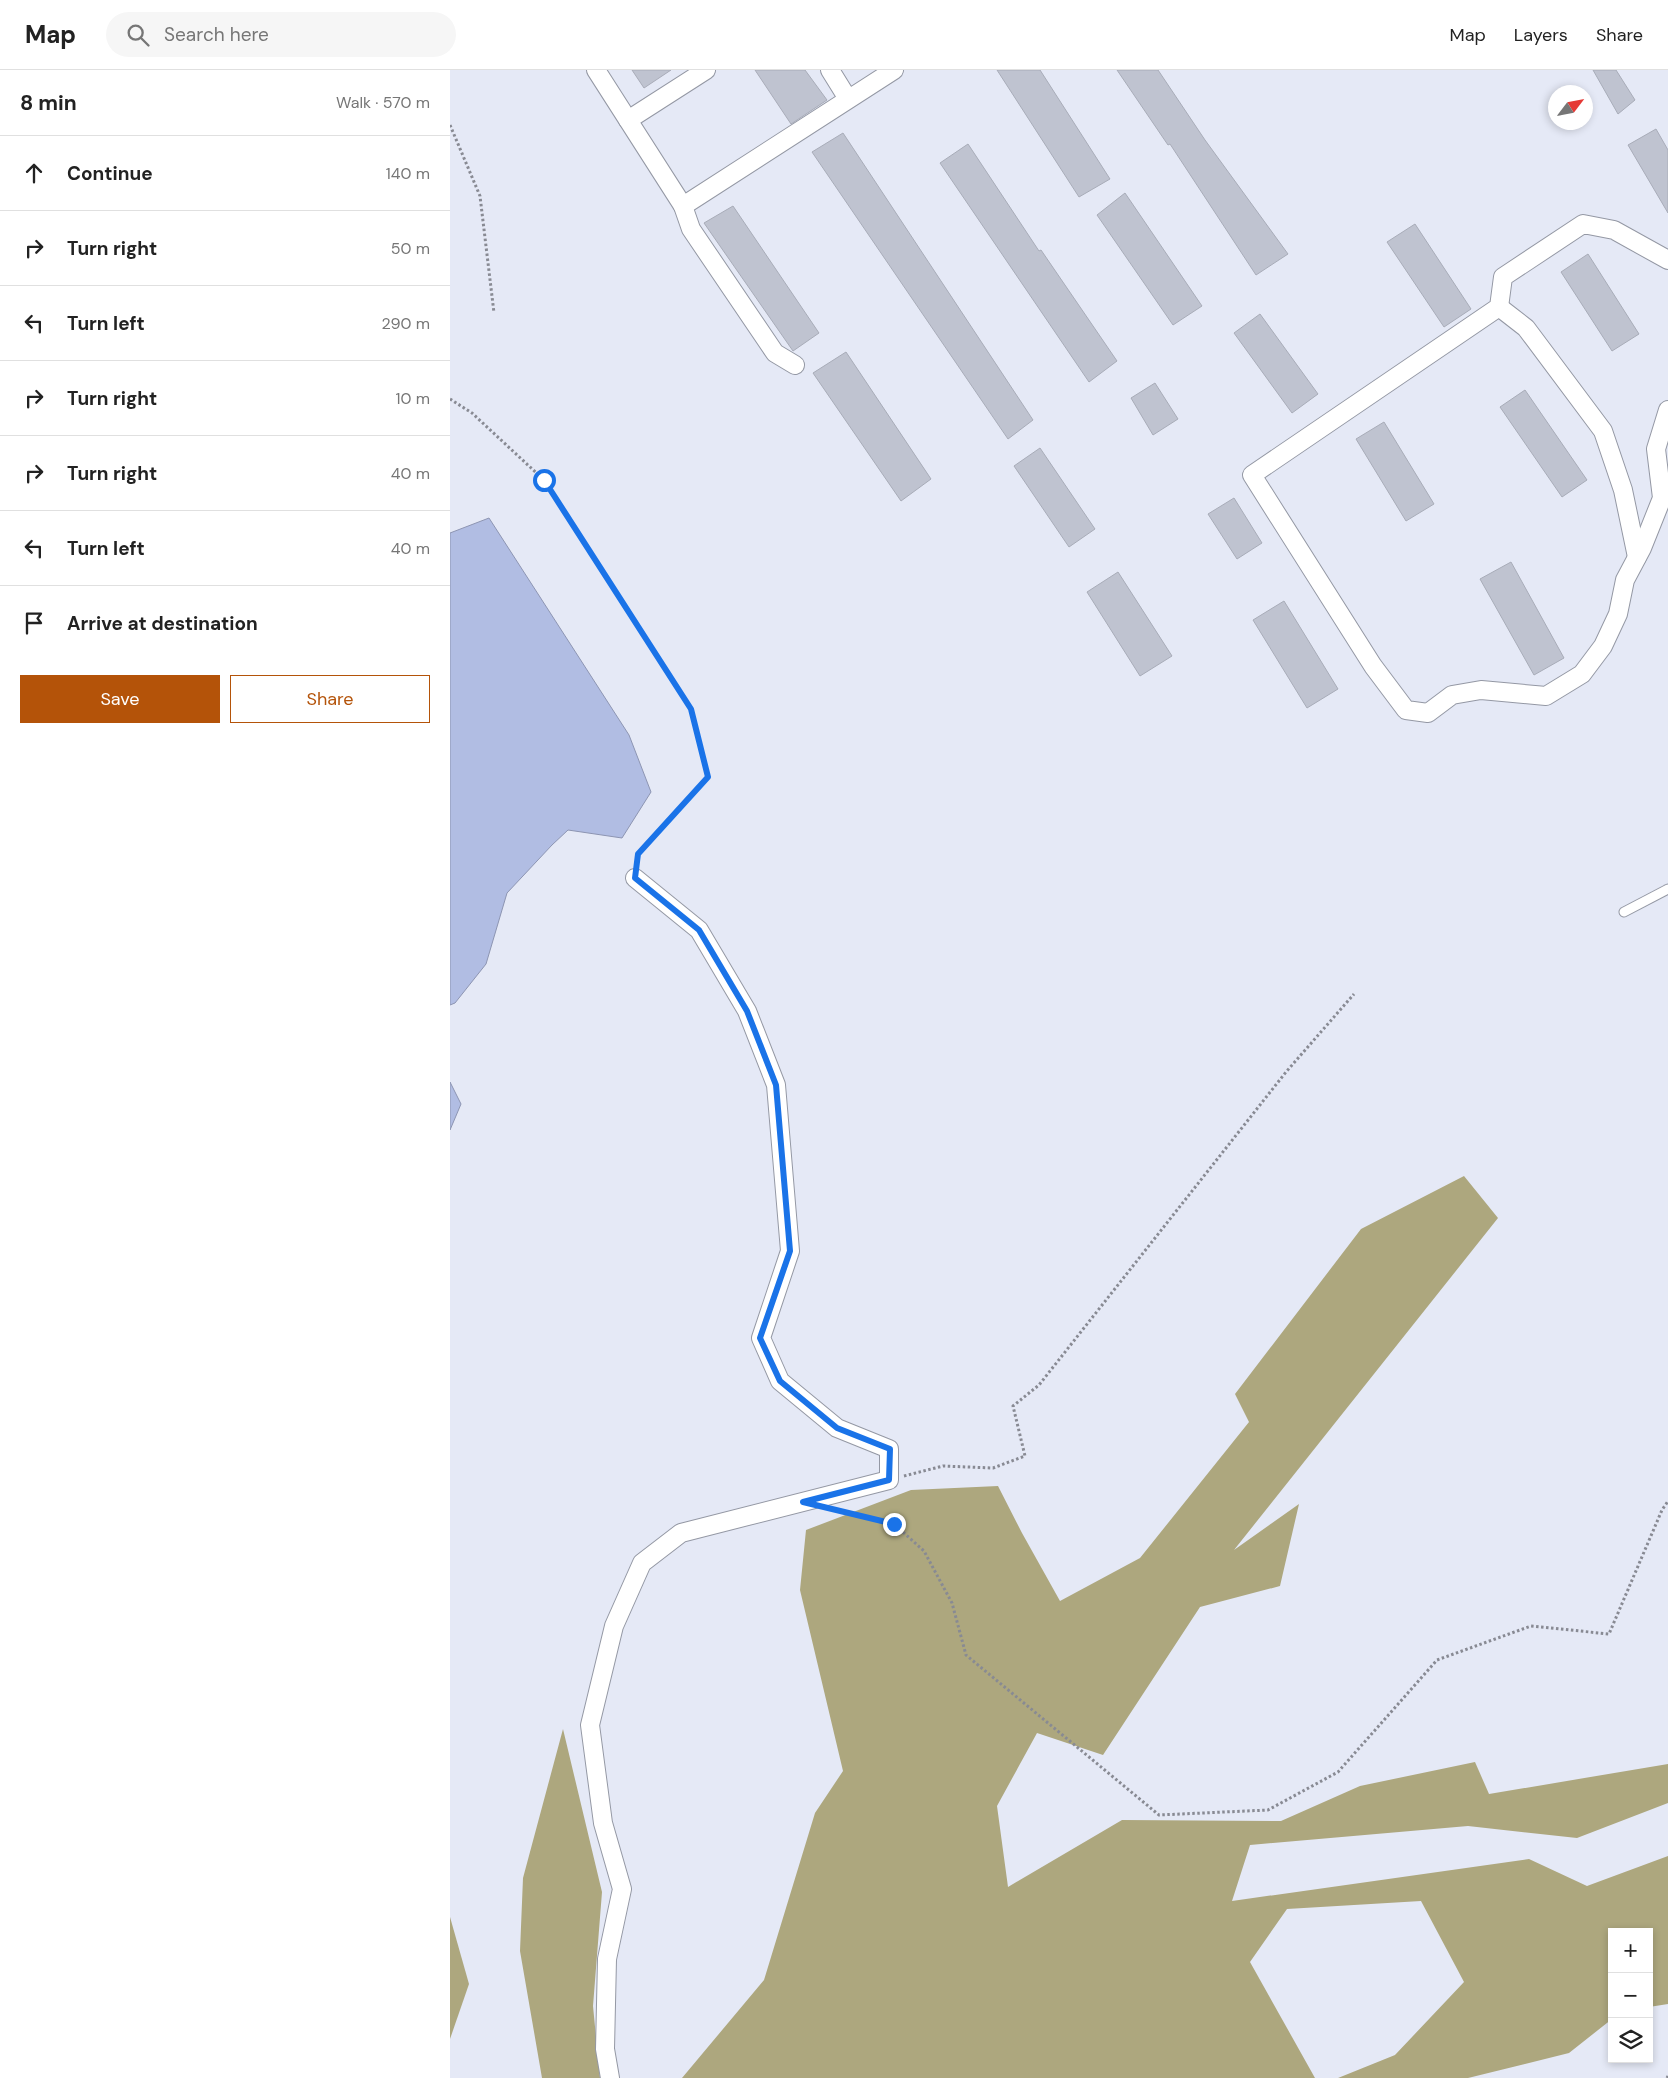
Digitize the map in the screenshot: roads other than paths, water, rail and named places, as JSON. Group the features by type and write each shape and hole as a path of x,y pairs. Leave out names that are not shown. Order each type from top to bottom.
{"street":[{"path":"596,70 682,206 692,228 775,353 795,365"},
{"path":"628,120 706,70"},
{"path":"830,70 848,99"},
{"path":"682,206 894,70"},
{"path":"1668,260 1614,230 1583,224 1503,277 1499,307 1252,475 1373,666 1406,710 1428,713 1452,695 1481,690 1546,696 1582,674 1603,646 1618,614 1625,580 1662,498 1656,449 1668,410"},
{"path":"1499,307 1526,328 1603,431 1623,490 1637,557"},
{"path":"610,2078 605,2050 607,1959 622,1890 603,1823 590,1725 614,1626 642,1563 681,1533 889,1480 890,1449 837,1428 780,1381 760,1338 790,1251 776,1085 747,1011 699,930 635,878"}],"lane":[{"path":"1624,912 1668,889"}],"water":[{"path":"489,518 629,735 651,792 622,838 568,830 552,845 507,893 486,964 455,1003 450,1005 450,533"},
{"path":"450,1082 461,1104 450,1130"}]}
